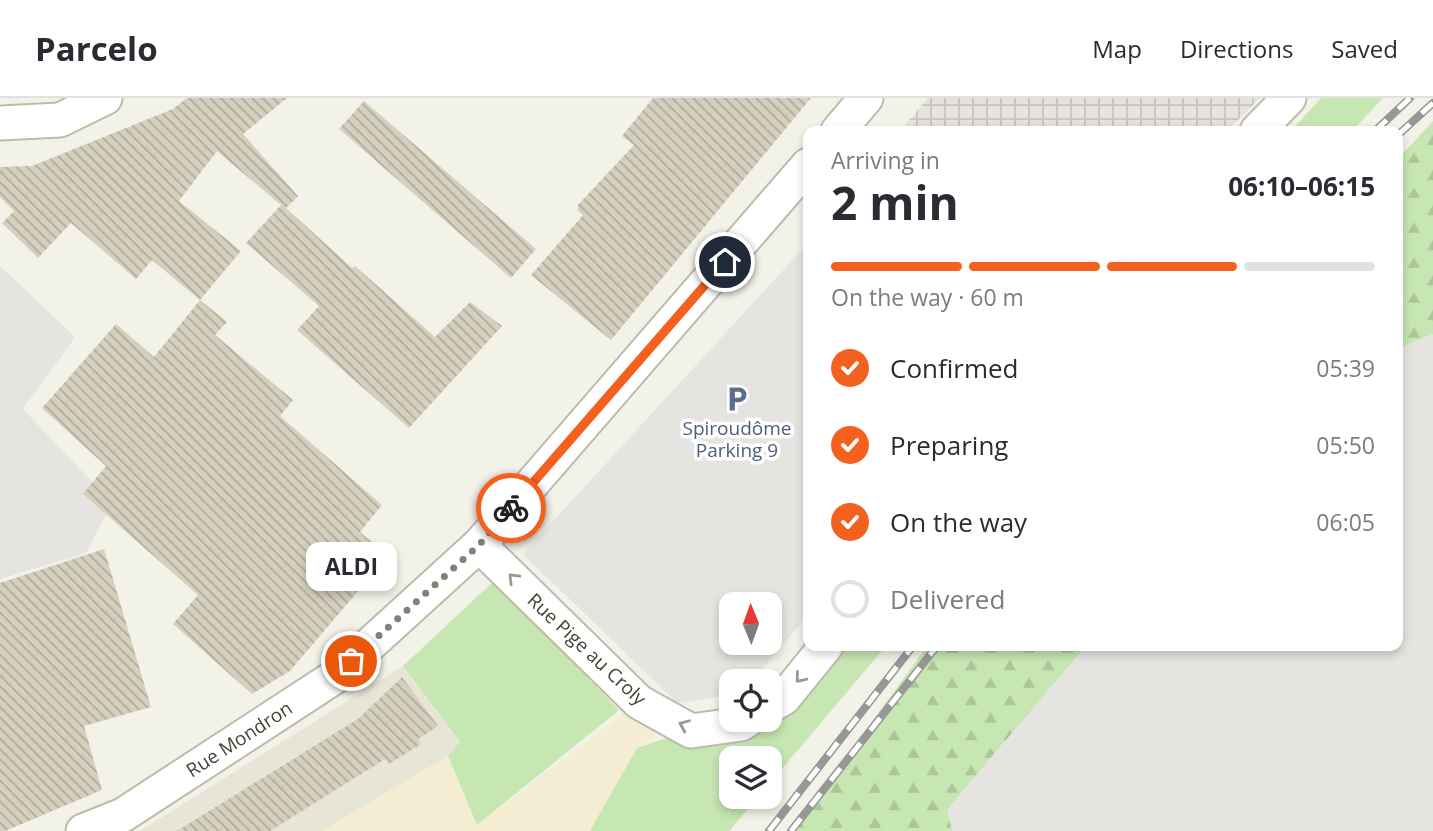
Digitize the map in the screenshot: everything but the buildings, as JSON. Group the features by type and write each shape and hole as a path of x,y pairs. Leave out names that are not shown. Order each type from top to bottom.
{"street":[{"path":"0,124 60,120 105,98"},
{"path":"842,126 866,98"},
{"path":"1262,126 1289,98"},
{"name":"Rue Mondron","path":"83,831 122,815 332,678 479,545 803,171"},
{"name":"Rue Pige au Croly","path":"479,545 639,702 691,731 719,727"},
{"path":"782,699 821,651"}],"shaded area":[{"path":"928,98 1260,98 1232,126 904,126"},
{"name":"Spiroudôme Parking 9","path":"803,248 803,621 782,646 782,592 719,592 719,655 774,655 762,669 719,669 719,697 677,703 523,554"},
{"path":"0,266 75,337 23,409 112,503 86,553 0,579"},
{"path":"1433,334 1433,831 952,831 947,810 1082,651 1403,651 1403,347"},
{"path":"403,666 460,743 448,756 322,831 140,831"},
{"path":"639,702 676,722 637,748 592,831 322,831 448,756 477,825"}],"green space":[{"path":"1321,98 1383,98 1357,126 1296,126"},
{"path":"1433,121 1433,334 1403,347 1403,154"},
{"path":"494,581 619,710 477,825 448,756 460,742 403,666"},
{"path":"827,651 882,651 782,769 782,746 719,746 719,809 748,809 729,831 590,831 637,748 719,720 719,732 782,732 782,705"},
{"path":"923,651 1082,651 951,805 957,831 793,831"}],"railway":[{"path":"1380,126 1410,98"},
{"path":"1403,130 1433,103"},
{"path":"769,831 909,651"},
{"path":"791,831 933,651"}],"way so far":[{"path":"351,661 479,545 511,508"}],"place":[{"name":"Spiroudôme Parking 9","path":"737,399"},
{"name":"ALDI","path":"351,661"}],"route":[{"path":"511,508 725,262"}]}
